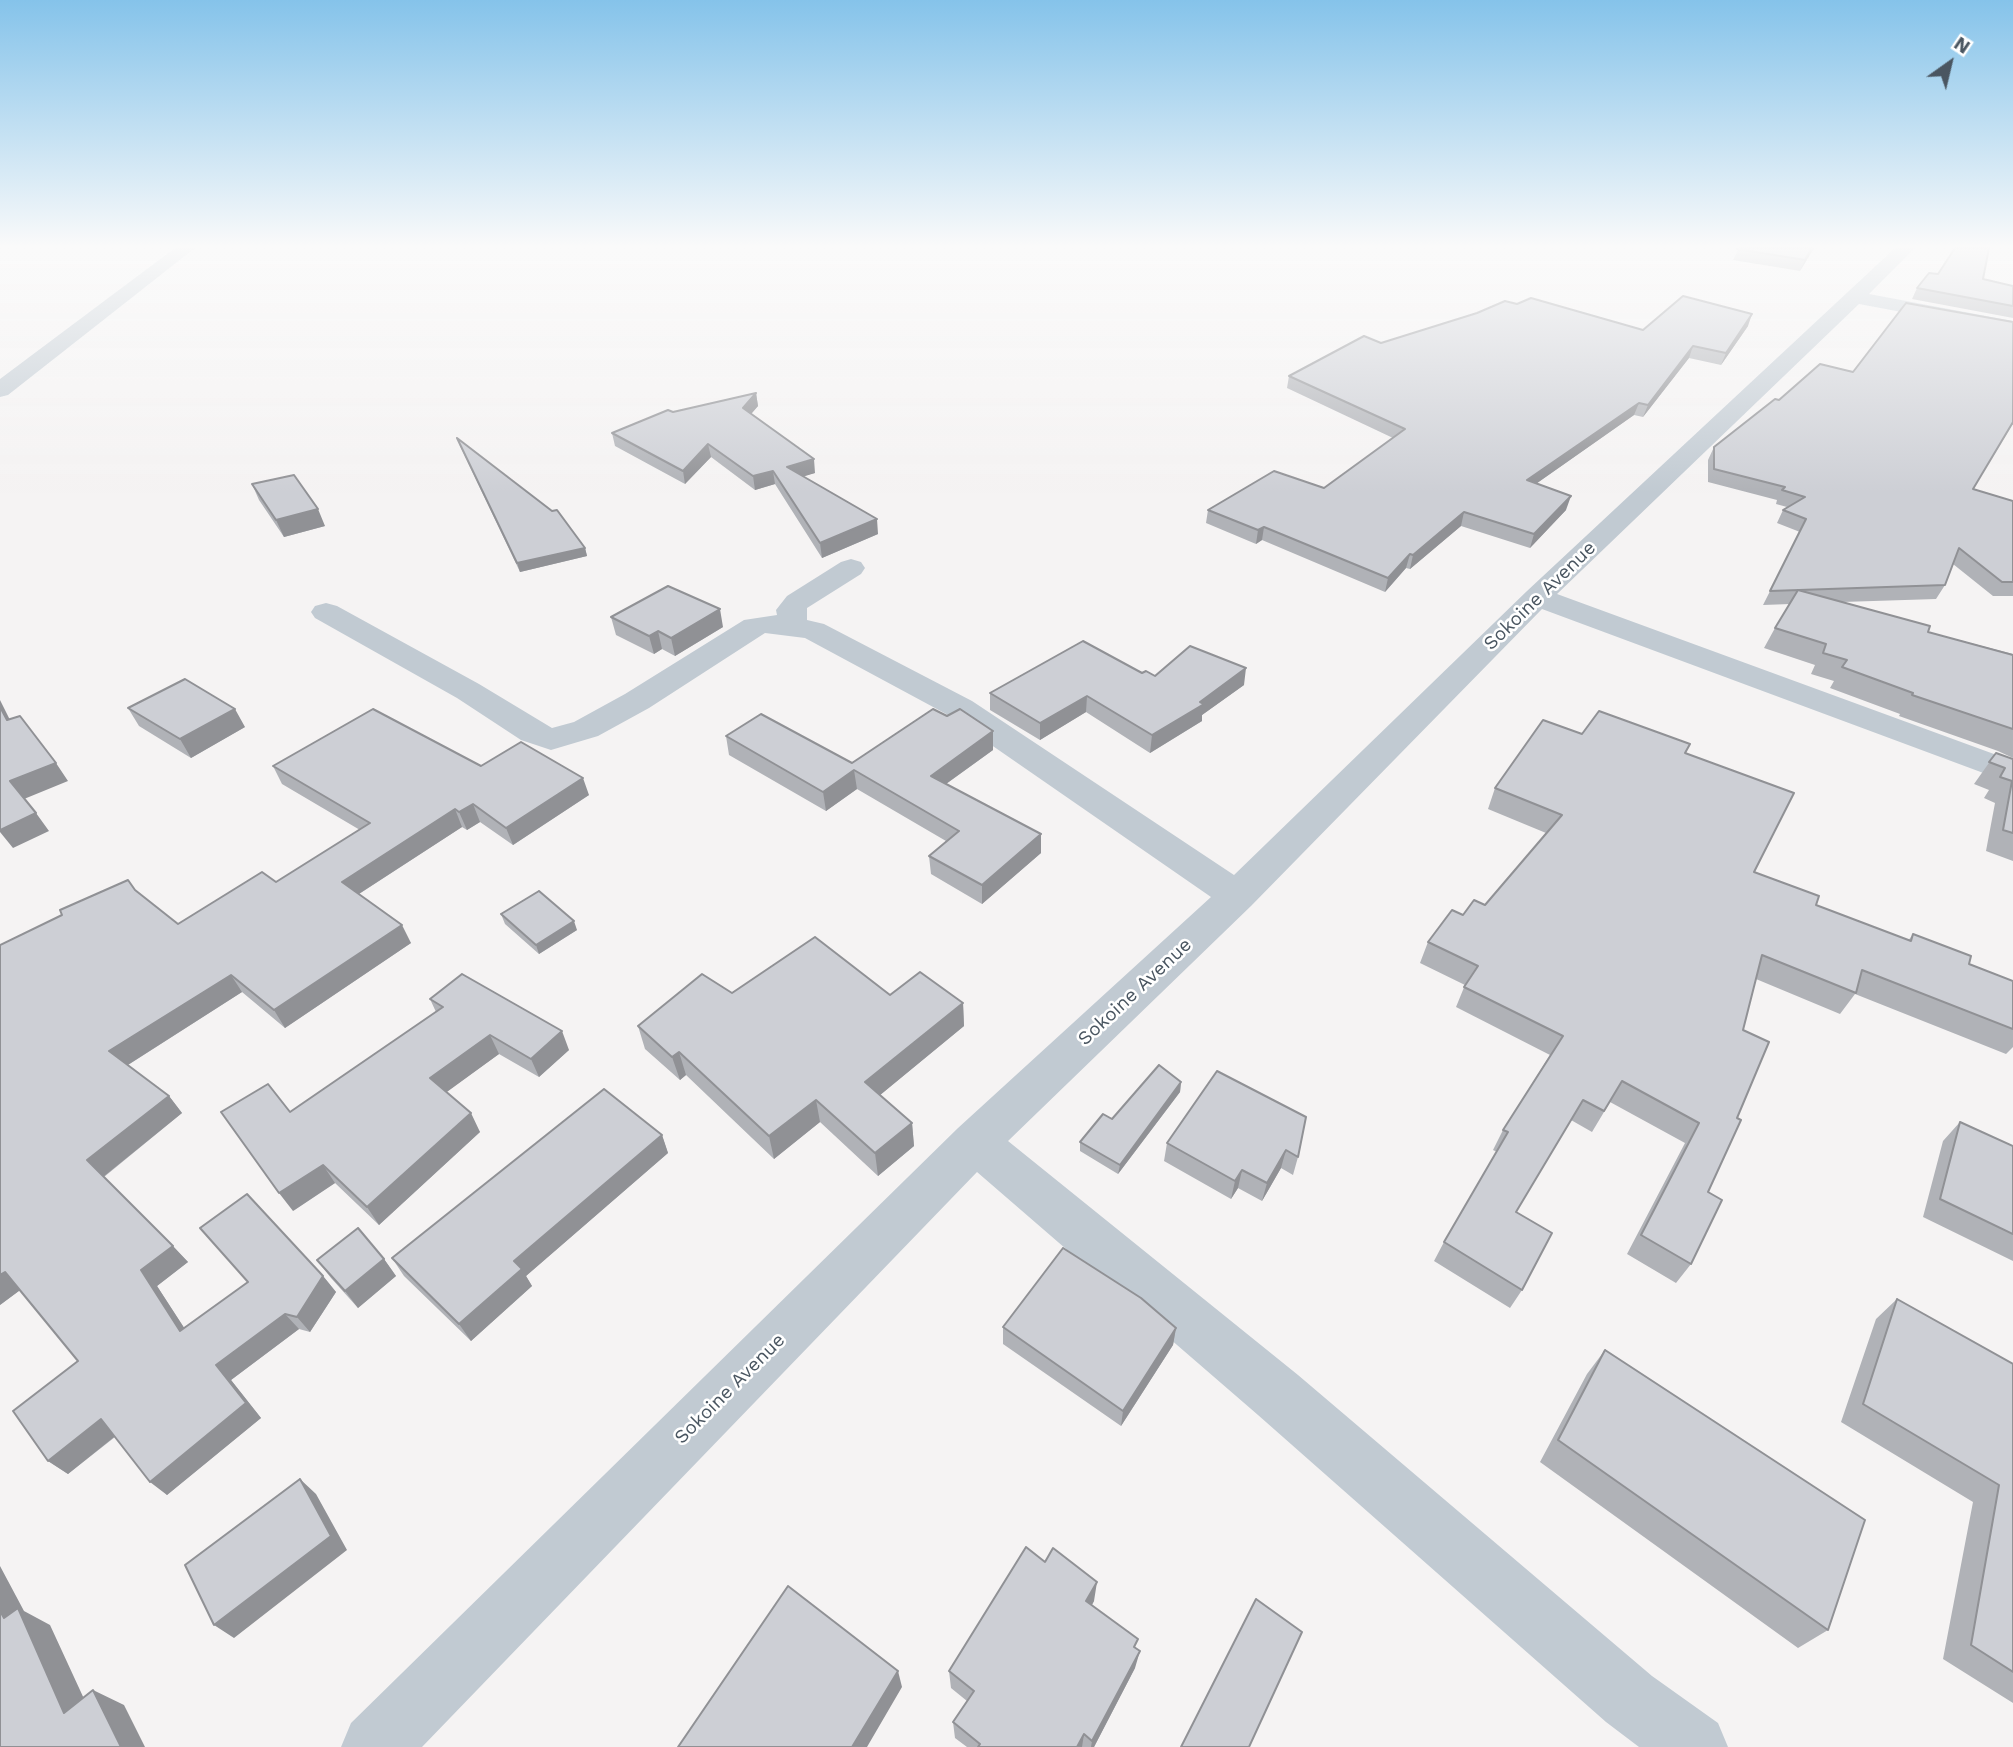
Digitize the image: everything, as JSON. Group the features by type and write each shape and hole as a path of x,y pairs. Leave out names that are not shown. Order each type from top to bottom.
{"street":[{"path":"0,390 79,330"},
{"name":"Sokoine Avenue","path":"374,1747 975,1142 1237,897 1537,597 1821,330"},
{"path":"793,626 791,610 797,602 851,568"},
{"path":"1537,597 2013,773"},
{"path":"326,612 468,691 533,733 551,740 586,729 637,701 755,626 793,626 830,638 960,708 1237,897"},
{"path":"975,1142 1278,1395 1629,1699 1693,1747"}],"building":[{"path":"1424,330 1742,330 1726,353 1693,346 1648,405 1639,403 1527,480 1571,496 1534,534 1464,512 1413,555 1410,554 1388,578 1264,527 1258,530 1208,510 1274,471 1324,488 1405,429 1289,376 1364,336 1381,343"},
{"path":"1886,330 2013,330 2013,422 1973,489 2013,501 2013,582 2002,582 1959,548 1945,585 1770,591 1806,519 1783,510 1805,497 1782,490 1785,487 1714,469 1714,447 1775,399 1779,400 1820,364 1853,372"},
{"path":"756,393 743,408 814,459 787,467 877,519 820,543 773,471 753,476 708,444 683,471 612,433 668,410 673,412"},
{"path":"457,438 552,511 557,510 585,548 517,563"},
{"path":"294,475 318,509 276,520 252,484"},
{"path":"668,586 720,609 671,638 658,631 649,636 611,617"},
{"path":"1798,590 1930,626 1928,632 2013,655 2013,729 1912,695 1913,693 1842,667 1847,660 1823,653 1826,644 1775,628"},
{"path":"1083,641 1142,673 1146,671 1155,676 1190,646 1246,668 1200,702 1204,704 1152,735 1087,696 1040,723 990,693"},
{"path":"185,679 235,709 180,739 128,708"},
{"path":"0,707 7,720 20,716 56,763 10,781 36,813 0,830"},
{"path":"373,709 481,766 521,742 583,778 506,828 473,804 459,812 455,809 342,882 402,925 274,1010 231,975 109,1051 169,1096 87,1160 173,1246 141,1270 180,1331 248,1282 200,1228 247,1194 323,1276 297,1317 285,1314 216,1365 246,1403 150,1482 101,1419 48,1461 13,1411 78,1361 5,1272 0,1275 0,945 62,915 60,910 128,880 135,890 178,924 262,872 276,882 370,823 273,766"},
{"path":"933,709 947,716 960,709 993,731 931,776 1041,834 982,885 929,856 959,831 854,770 823,792 726,736 761,714 852,763"},
{"path":"1599,711 1690,744 1685,753 1794,793 1754,872 1819,896 1816,905 1911,941 1913,934 1971,956 1969,964 2013,981 2013,1029 1862,970 1856,993 1762,955 1743,1030 1769,1042 1737,1118 1741,1120 1708,1192 1722,1200 1691,1264 1641,1235 1699,1123 1622,1081 1604,1111 1583,1100 1516,1212 1552,1233 1522,1290 1444,1242 1508,1132 1503,1130 1563,1036 1464,987 1478,966 1428,942 1452,910 1463,915 1474,900 1485,905 1562,815 1495,788 1543,720 1582,734"},
{"path":"1996,753 2013,759 2013,833 2003,830 2012,781 2000,777 2005,768 1989,762"},
{"path":"539,891 574,921 536,945 501,914"},
{"path":"815,937 890,995 920,972 963,1003 865,1082 912,1123 875,1153 816,1100 769,1136 679,1052 672,1057 638,1026 702,974 732,993"},
{"path":"462,974 562,1031 531,1059 490,1035 430,1078 471,1113 367,1207 323,1165 279,1193 221,1112 268,1084 290,1112 443,1007 430,999"},
{"path":"1159,1065 1181,1082 1120,1165 1080,1142 1103,1114 1112,1119"},
{"path":"1217,1071 1306,1117 1298,1157 1286,1150 1267,1183 1242,1170 1235,1181 1167,1143"},
{"path":"604,1089 662,1135 514,1261 522,1269 459,1324 392,1258"},
{"path":"1960,1122 2013,1146 2013,1234 1940,1199"},
{"path":"358,1228 384,1259 345,1291 317,1260"},
{"path":"1063,1248 1141,1298 1176,1328 1123,1411 1003,1327"},
{"path":"1897,1299 2013,1364 2013,1672 1971,1645 1999,1485 1863,1404"},
{"path":"1605,1350 1865,1520 1828,1630 1558,1440"},
{"path":"300,1479 331,1536 214,1625 185,1565"},
{"path":"1026,1547 1045,1562 1053,1548 1097,1582 1086,1601 1138,1639 1134,1647 1140,1651 1092,1741 1084,1734 1077,1747 978,1747 980,1744 953,1722 974,1691 949,1671"},
{"path":"788,1586 898,1671 852,1747 678,1747"},
{"path":"1256,1599 1302,1632 1249,1747 1181,1747"},
{"path":"18,1608 64,1713 93,1690 121,1747 0,1747 0,1611 4,1618"}]}
